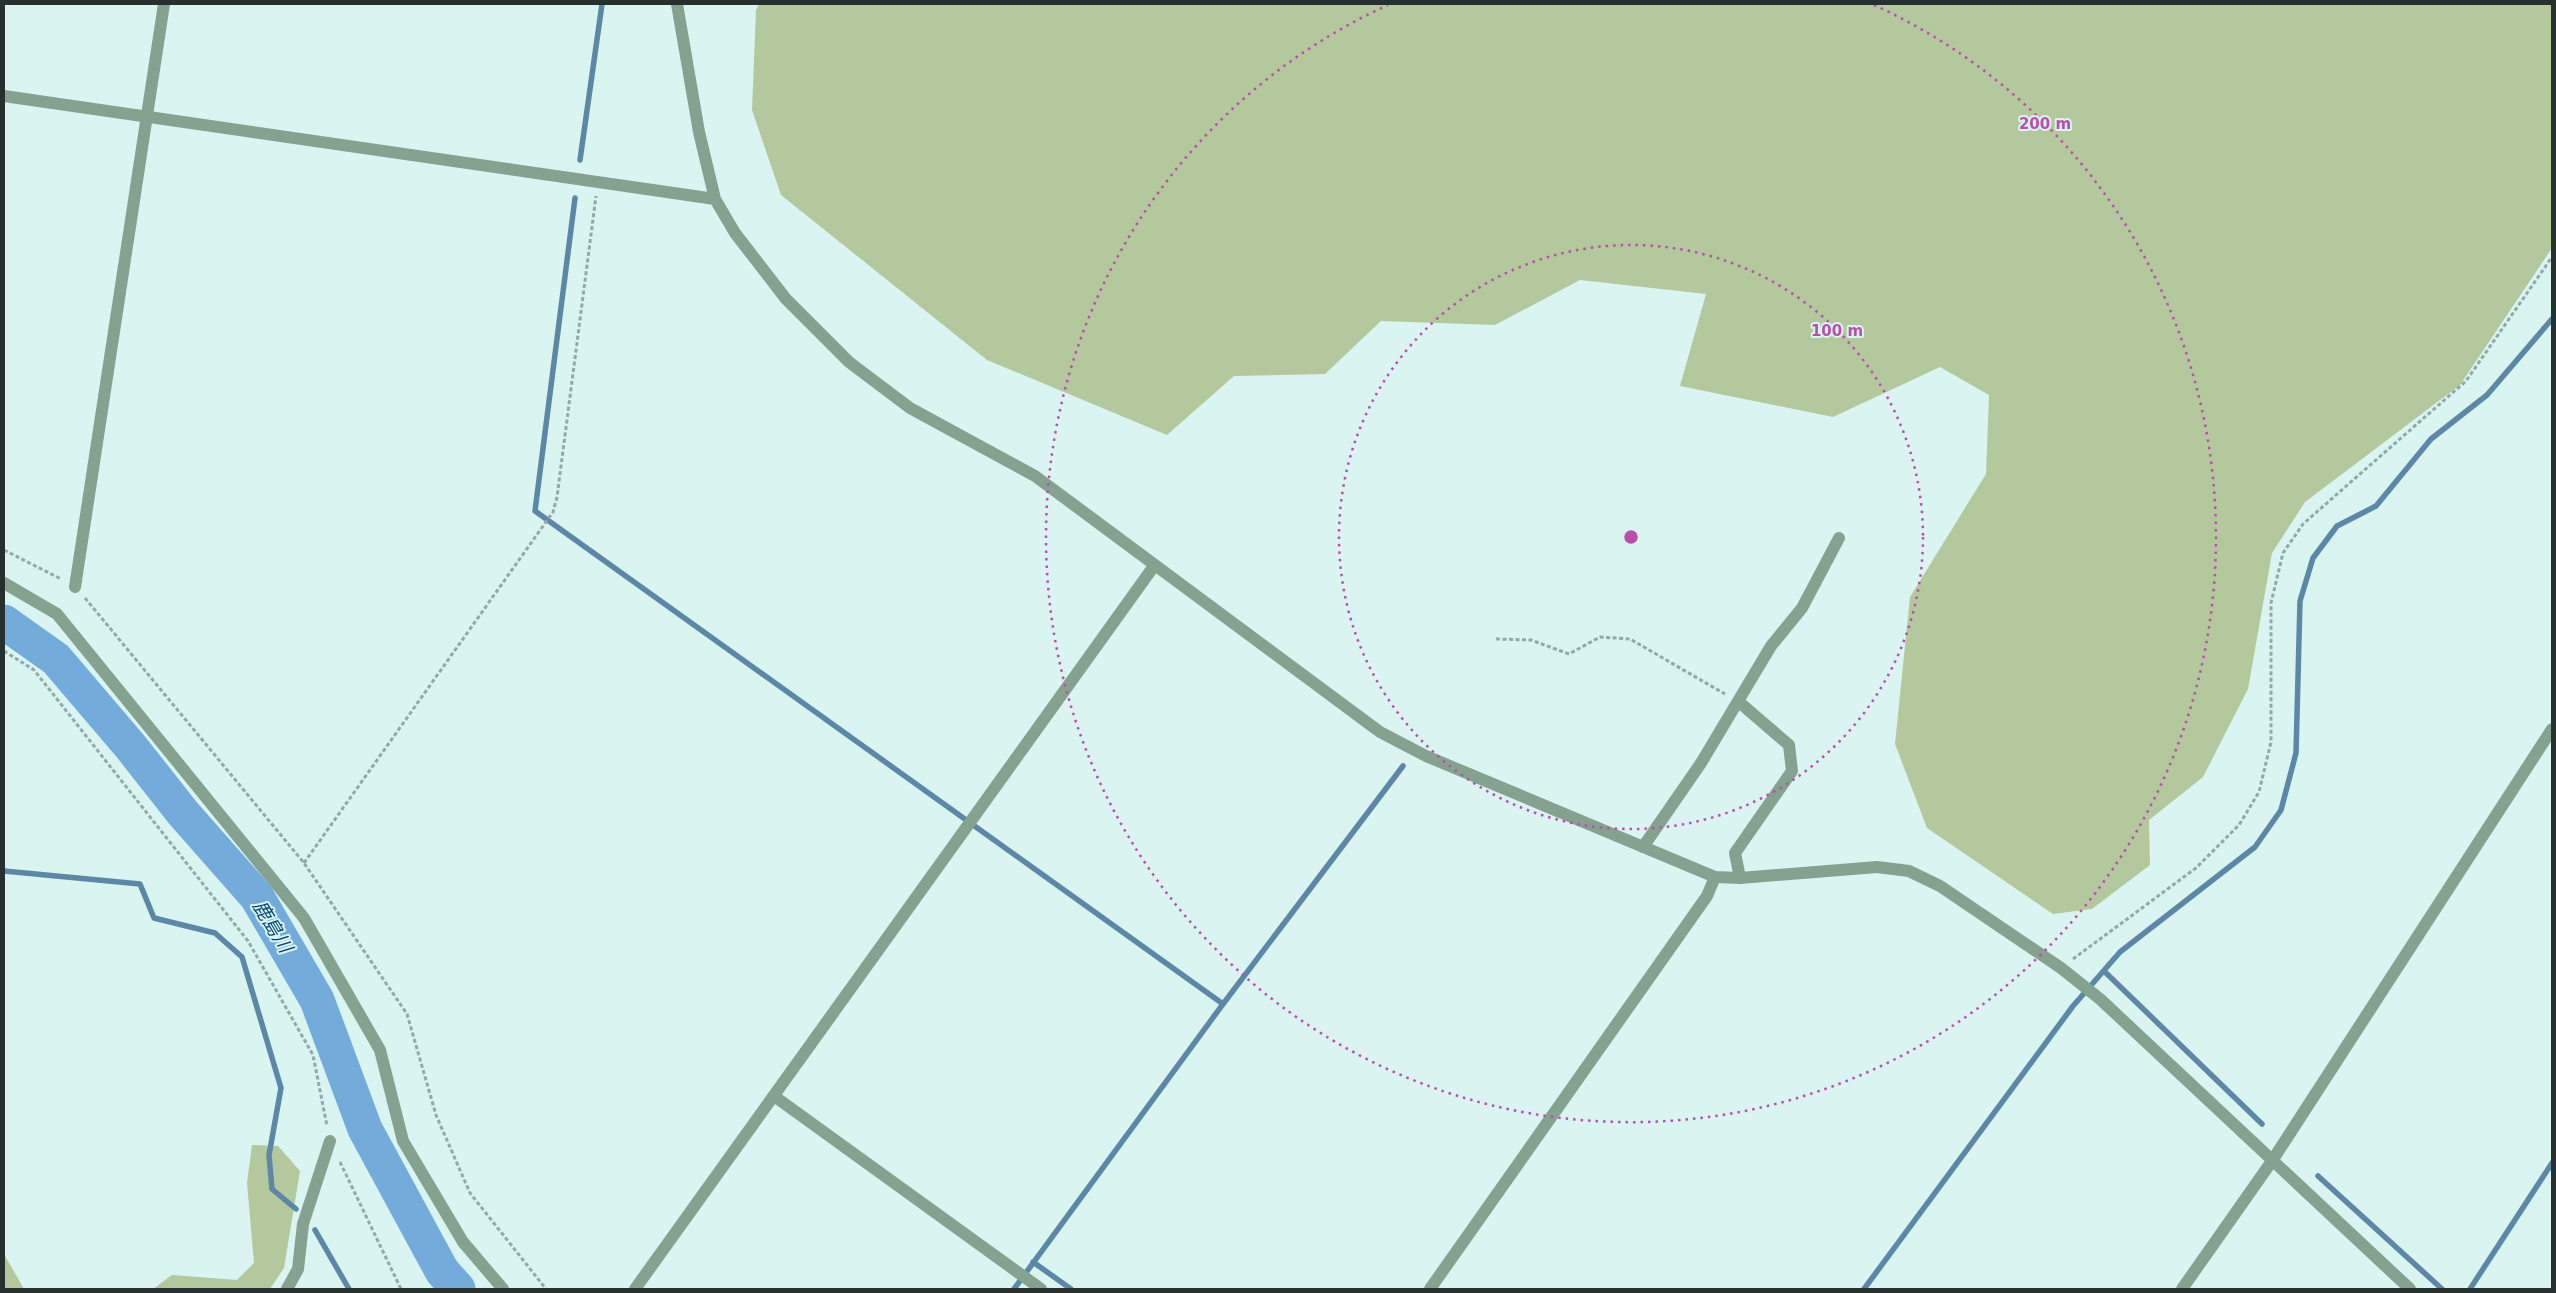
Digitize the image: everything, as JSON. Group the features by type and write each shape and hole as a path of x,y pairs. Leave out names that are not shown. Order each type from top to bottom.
{"street":[{"path":"75,587 164,4"},
{"path":"677,4 699,132 715,199 735,234 786,299 849,362 910,408 1035,476 1380,732 1426,756 1715,877 1740,878 1877,866 1909,871 1940,886 2061,968 2100,999 2410,1289"},
{"path":"4,96 715,199"},
{"path":"1643,846 1701,763 1771,646 1802,608 1838,538"},
{"path":"635,1289 1154,566"},
{"path":"4,583 57,614 304,918 380,1050 403,1141 463,1242 503,1289"},
{"path":"1739,702 1789,745 1792,771 1735,853 1740,878"},
{"path":"2182,1289 2272,1161 2552,729"},
{"path":"1430,1289 1707,896 1715,877"},
{"path":"774,1096 1037,1287"},
{"path":"287,1289 298,1269 303,1224 330,1141"}],"path":[{"path":"304,863 553,512 557,497 598,183"},
{"path":"2061,968 2196,868 2239,825 2259,792 2271,742 2271,603 2283,553 2303,524 2466,380 2552,257"},
{"path":"1496,639 1531,640 1569,654 1600,637 1630,639 1739,702"},
{"path":"4,651 34,670 248,941 313,1055 330,1141 401,1289"}],"green space":[{"path":"759,4 2552,4 2552,248 2460,385 2305,502 2272,553 2248,689 2203,777 2149,820 2150,865 2092,909 2053,914 1927,828 1895,744 1910,597 1986,474 1989,395 1940,367 1833,417 1680,386 1706,294 1580,280 1495,325 1381,321 1325,374 1234,376 1167,435 987,360 781,195 752,110 756,10"},
{"path":"252,1145 278,1146 300,1171 284,1268 270,1289 153,1289 172,1275 237,1280 254,1263 247,1183"},
{"path":"4,1254 24,1289 4,1289"}],"waterway":[{"path":"580,160 602,4"},
{"path":"575,198 535,511 1223,1004 1014,1289"},
{"path":"1864,1289 2073,1006 2120,952 2255,847 2281,810 2296,753 2300,601 2313,558 2337,526 2376,506 2431,439 2487,395 2552,319"},
{"name":"鹿島川","path":"4,622 56,659 131,747 183,813 257,897 317,1000 365,1129 442,1271 458,1289"},
{"path":"1223,1004 1403,766"},
{"path":"4,871 140,884 154,918 215,933 242,957 281,1088 269,1155 272,1189 296,1209"},
{"path":"2104,971 2262,1124"},
{"path":"2470,1289 2552,1163"},
{"path":"2318,1176 2442,1289"},
{"path":"315,1230 349,1289"},
{"path":"1033,1262 1071,1289"}]}
